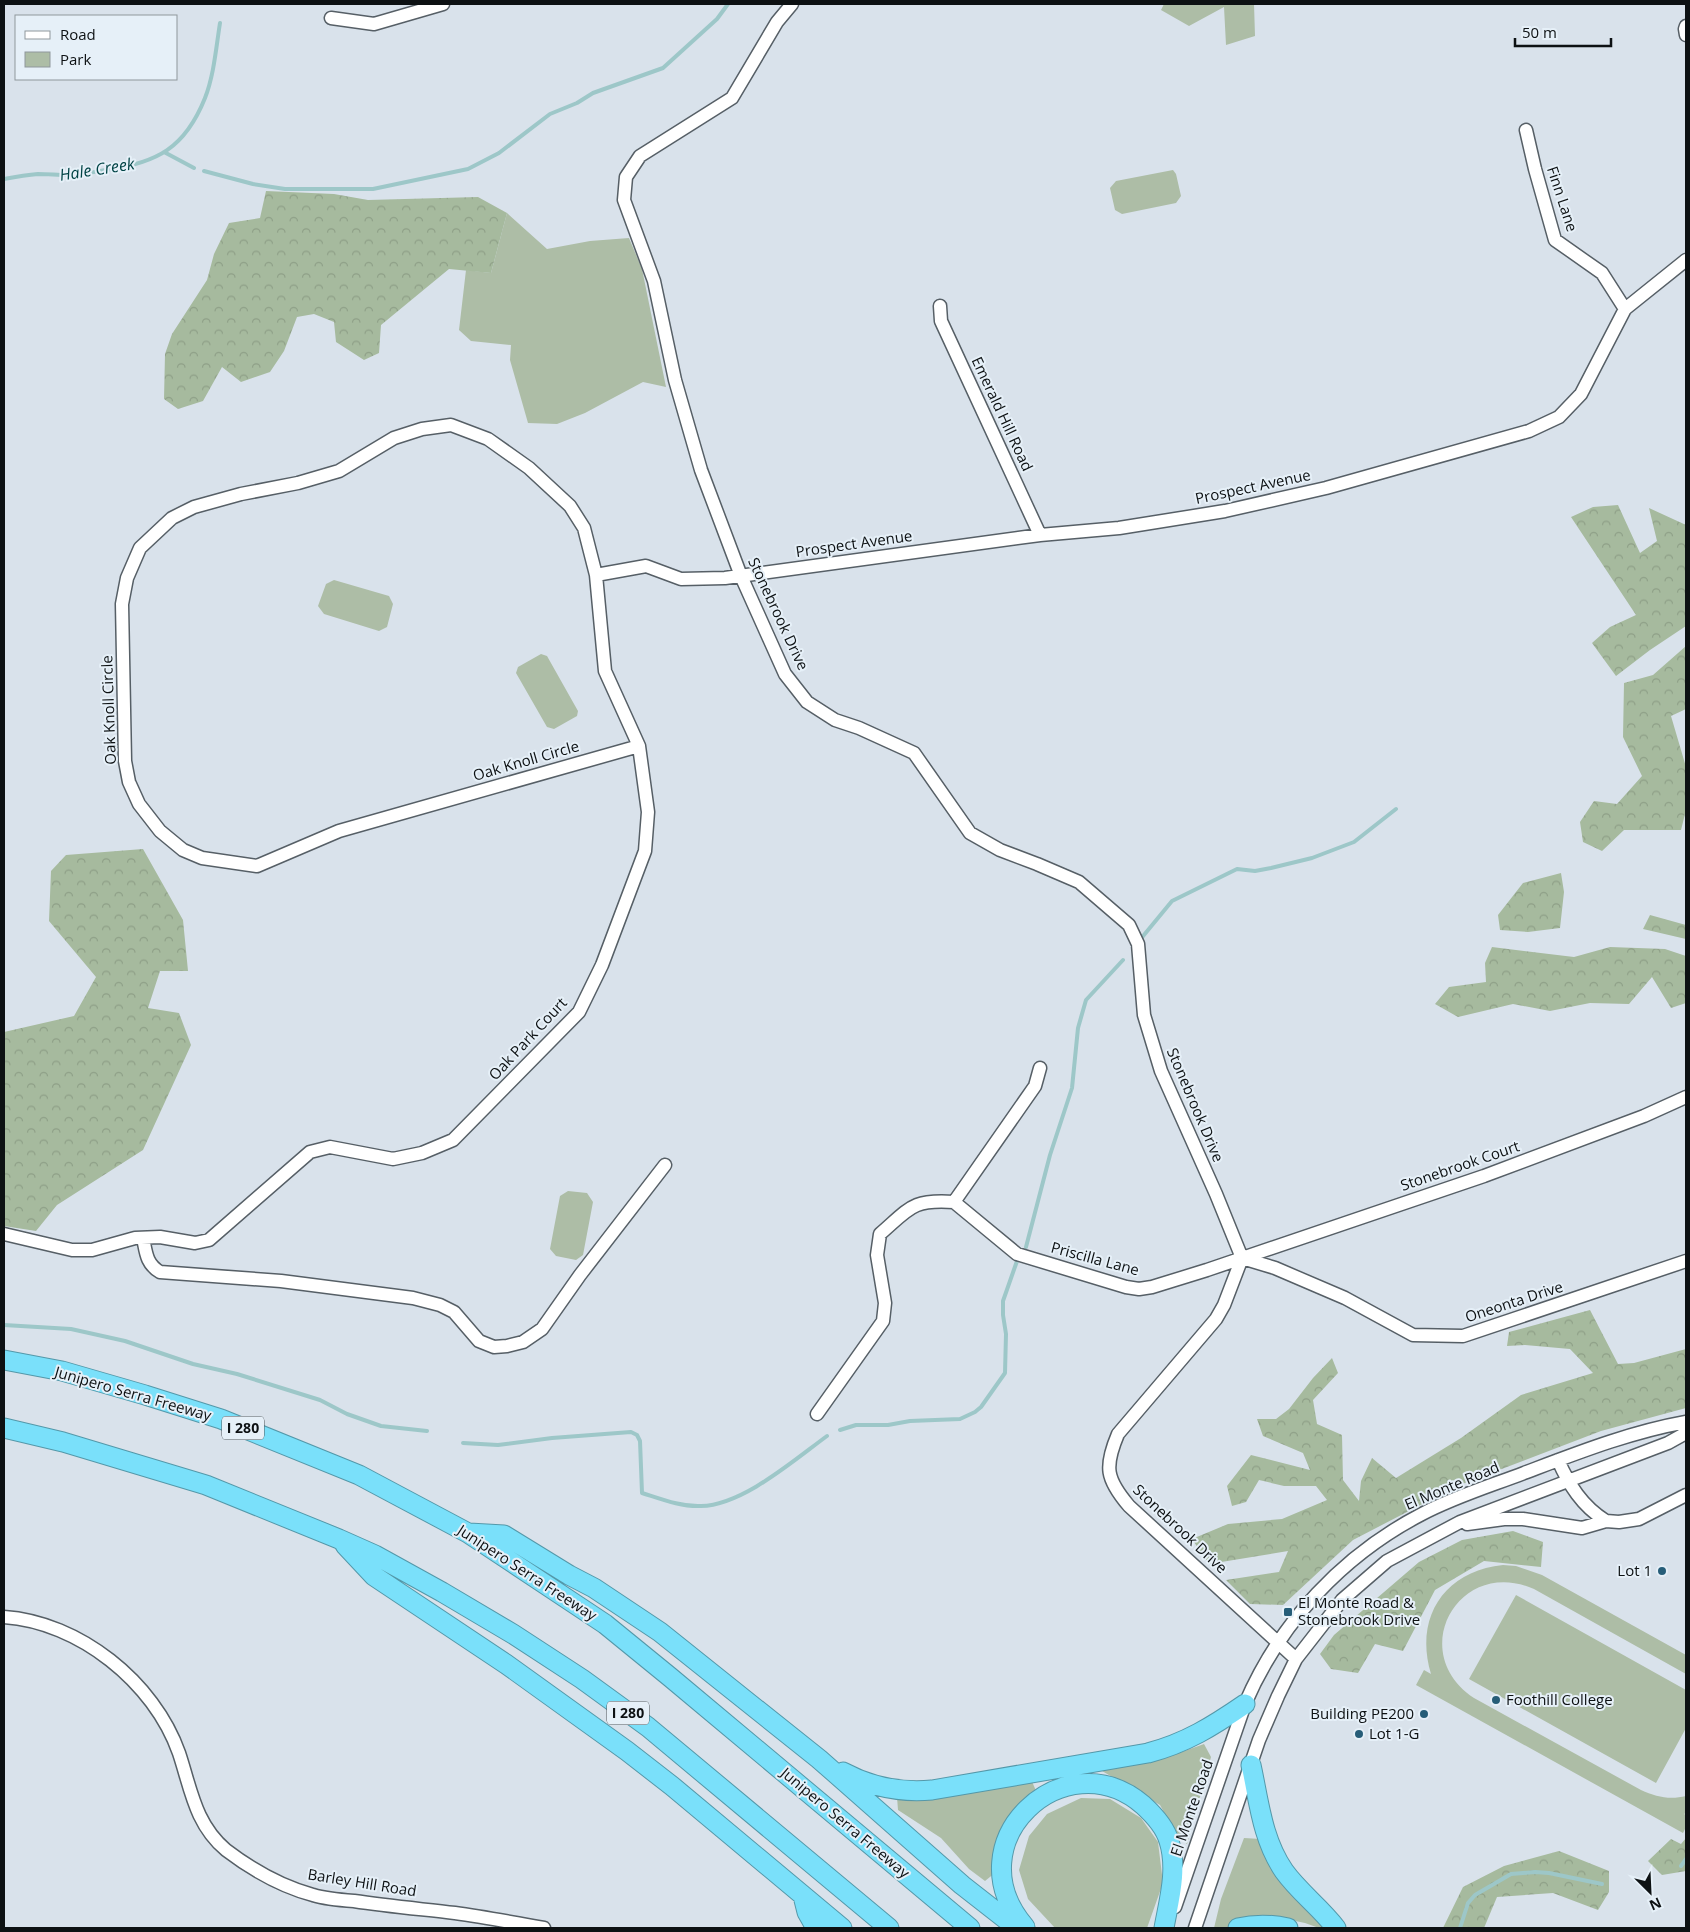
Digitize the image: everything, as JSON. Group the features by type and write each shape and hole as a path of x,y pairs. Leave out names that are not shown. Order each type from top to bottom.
{"highway":[{"name":"Junipero Serra Freeway","path":"4,1360 62,1372 145,1394 221,1419 359,1475 468,1533 605,1624 970,1928"},
{"name":"I 280","path":"4,1428 63,1442 206,1485 375,1555 442,1592 513,1634 582,1679 655,1733 889,1928"},
{"path":"468,1533 504,1535 608,1596 660,1632 818,1759 962,1884 1016,1928"},
{"path":"339,1539 374,1576 506,1664 591,1724 672,1786 842,1928"},
{"path":"818,1759 853,1778 885,1788 916,1791 932,1790 1168,1748 1202,1732 1245,1704"},
{"path":"1251,1765 1264,1827 1275,1857 1296,1886 1336,1928"},
{"path":"1026,1928 1017,1918 1003,1886 1002,1854 1006,1839 1014,1824 1026,1809 1041,1798 1058,1789 1093,1784 1109,1786 1138,1800 1162,1826 1169,1841 1173,1871 1166,1928"},
{"path":"802,1894 807,1912 816,1928"},
{"path":"1238,1928 1264,1924 1288,1928"}],"street":[{"path":"331,18 374,24 443,4"},
{"name":"Stonebrook Drive","path":"792,4 777,22 732,98 640,156 626,177 624,200 654,281 675,380 701,470 741,576 785,674 808,702 835,720 860,728 914,753 970,833 1000,850 1078,882 1129,925 1138,944 1144,1014 1160,1071 1242,1258 1224,1305 1216,1319 1118,1434 1112,1450 1109,1471 1116,1491 1129,1506 1296,1659"},
{"path":"1686,26 1686,35"},
{"name":"Finn Lane","path":"1526,130 1555,240 1602,272 1625,309"},
{"name":"Prospect Avenue","path":"741,576 1040,535 1119,528 1225,511 1326,488 1529,431 1560,417 1581,394 1625,309 1686,260"},
{"name":"Emerald Hill Road","path":"940,306 941,322 1040,535"},
{"name":"Oak Knoll Circle","path":"450,425 488,439 529,468 570,506 584,528 596,575 605,670 638,746 338,831 257,866 202,858 183,850 160,831 139,804 129,782 125,761 122,604 127,578 140,548 172,518 194,507 241,494 298,483 339,471 394,438 422,429 450,425"},
{"path":"596,575 646,566 681,579 741,576"},
{"name":"Oak Park Court","path":"143,1238 160,1237 195,1243 209,1240 310,1152 330,1147 393,1159 422,1153 453,1140 579,1012 602,965 645,851 648,812 638,746"},
{"path":"817,1414 883,1321 885,1303 877,1255 880,1234 911,1207 933,1201 954,1202 1036,1086 1040,1068"},
{"name":"Stonebrook Court","path":"1242,1258 1484,1176 1644,1116 1686,1097"},
{"path":"4,1234 72,1250 92,1250 116,1242 143,1238 148,1260 153,1268 160,1272 281,1281 413,1298 440,1304 454,1312 479,1341 494,1346 507,1346 522,1342 542,1328 580,1275 665,1165"},
{"name":"Priscilla Lane","path":"954,1202 1017,1254 1126,1287 1139,1289 1152,1287 1242,1258"},
{"name":"Oneonta Drive","path":"1242,1258 1275,1268 1345,1298 1413,1334 1463,1336 1686,1262"},
{"name":"El Monte Road","path":"1166,1928 1245,1704 1255,1681 1278,1644 1307,1604 1327,1583 1373,1543 1423,1513 1587,1448 1662,1426 1686,1422"},
{"path":"1195,1928 1251,1765 1278,1696 1296,1659 1342,1600 1387,1561 1423,1541 1487,1510 1568,1482 1668,1443 1686,1433"},
{"path":"1558,1460 1568,1482 1585,1504 1606,1521"},
{"path":"1423,1541 1449,1530 1486,1521 1523,1519 1582,1528 1606,1521 1630,1521 1639,1519 1686,1495"},
{"name":"Barley Hill Road","path":"4,1617 38,1624 84,1642 110,1660 140,1688 160,1714 173,1737 195,1807 203,1821 213,1836 226,1849 250,1866 274,1879 313,1895 394,1907 456,1913 544,1928"}],"green space":[{"path":"1164,4 1254,4 1255,36 1226,45 1224,7 1189,26 1161,10"},
{"path":"1173,170 1176,174 1181,196 1176,203 1122,214 1115,210 1110,188 1116,181"},
{"path":"266,191 334,194 368,200 478,197 507,213 491,273 449,269 381,325 379,353 364,360 336,342 334,322 314,314 297,317 284,351 270,372 241,382 222,367 203,401 178,409 164,399 165,354 172,334 207,280 214,254 229,223 260,218"},
{"path":"507,213 547,249 590,241 629,238 642,269 666,387 643,382 585,413 557,424 528,423 510,360 511,345 471,341 459,330 466,270 491,273"},
{"path":"1618,505 1640,553 1657,541 1649,508 1686,525 1686,626 1616,676 1592,643 1610,627 1636,615 1571,517 1593,507"},
{"path":"334,580 389,596 393,604 387,627 379,631 324,614 318,606 326,584"},
{"path":"1686,646 1686,709 1671,716 1686,767 1686,810 1681,830 1624,830 1602,851 1583,842 1580,822 1594,801 1617,804 1642,776 1623,737 1624,683 1653,675"},
{"path":"541,654 547,656 578,711 577,716 554,729 547,727 516,673 518,667"},
{"path":"143,849 183,920 188,971 160,971 148,1008 179,1013 191,1045 143,1150 57,1205 36,1231 4,1226 4,1032 74,1016 96,977 49,921 51,871 66,855"},
{"path":"1561,873 1564,892 1560,928 1528,932 1500,930 1498,915 1523,883"},
{"path":"1650,915 1686,925 1686,939 1643,929"},
{"path":"1492,947 1574,957 1610,947 1665,949 1686,956 1686,1003 1671,1008 1652,977 1629,1004 1590,1003 1550,1011 1513,1004 1458,1017 1435,1004 1449,987 1486,982 1485,963"},
{"path":"568,1191 587,1193 593,1202 583,1255 576,1260 556,1256 550,1249 560,1196"},
{"path":"1590,1310 1618,1364 1634,1363 1686,1349 1686,1408 1601,1431 1457,1486 1353,1540 1283,1605 1250,1604 1226,1580 1279,1572 1288,1551 1209,1564 1192,1539 1228,1524 1282,1519 1327,1500 1316,1486 1284,1486 1259,1480 1246,1502 1232,1506 1227,1486 1251,1455 1310,1470 1303,1453 1263,1436 1257,1419 1276,1419 1289,1409 1313,1378 1332,1358 1338,1373 1313,1400 1317,1424 1342,1435 1343,1480 1359,1501 1361,1481 1372,1458 1396,1478 1461,1438 1521,1395 1593,1373 1570,1349 1525,1345 1507,1346 1509,1332"},
{"path":"1513,1531 1543,1542 1541,1567 1484,1561 1435,1590 1403,1651 1375,1644 1358,1673 1331,1669 1320,1654 1334,1635 1419,1562 1462,1540"},
{"path":"1503,1565 1516,1566 1542,1575 1686,1655 1686,1674 1534,1589 1507,1582 1483,1586 1464,1597 1450,1614 1443,1635 1444,1657 1454,1679 1474,1698 1641,1790 1663,1797 1686,1796 1686,1813 1684,1814 1686,1815 1686,1827 1683,1833 1416,1685 1424,1670 1431,1674 1427,1653 1427,1634 1431,1616 1439,1601 1450,1587 1464,1577 1482,1569"},
{"path":"1516,1595 1686,1690 1686,1728 1656,1783 1469,1679"},
{"path":"1204,1744 1211,1757 1187,1844 1176,1834 1160,1805 1097,1768 1179,1753"},
{"path":"1030,1777 1037,1793 1001,1868 985,1881 969,1869 941,1838 898,1810 897,1797"},
{"path":"1081,1798 1110,1799 1141,1818 1158,1842 1163,1883 1147,1928 1055,1928 1028,1899 1019,1870 1029,1836 1047,1814"},
{"path":"1244,1838 1261,1839 1327,1928 1319,1928 1267,1915 1229,1928 1214,1928 1221,1899"},
{"path":"1686,1838 1686,1871 1662,1875 1648,1861 1671,1839 1681,1844"},
{"path":"1559,1851 1609,1871 1609,1892 1598,1910 1553,1893 1497,1897 1484,1928 1443,1928 1463,1887 1504,1866"}],"waterway":[{"path":"204,171 253,184 285,189 373,189 468,169 499,153 550,114 577,103 593,93 663,68 717,19 728,4"},
{"name":"Hale Creek","path":"4,179 38,174 78,174 124,167 140,163 167,150 188,129 205,98 213,71 220,23"},
{"path":"164,152 194,168"},
{"path":"1139,941 1172,901 1237,869 1255,871 1271,868 1312,858 1354,842 1396,809"},
{"path":"1026,1247 1050,1155 1072,1088 1078,1028 1086,1000 1123,960"},
{"path":"840,1430 856,1425 888,1425 910,1421 960,1419 981,1407 1005,1373 1006,1334 1003,1301 1017,1261"},
{"path":"4,1325 71,1329 125,1341 193,1364 237,1374 320,1400 347,1414 381,1426 427,1431"},
{"path":"463,1443 498,1445 552,1438 631,1432 637,1435 640,1441 642,1493 679,1504 701,1506 717,1504 751,1490 827,1436"},
{"path":"1681,1866 1686,1859"},
{"path":"1460,1928 1468,1903 1475,1895 1511,1874 1549,1873 1602,1884"}],"place":[{"name":"Lot 1","path":"1662,1571"},
{"name":"El Monte Road & Stonebrook Drive","path":"1288,1612"},
{"name":"Foothill College","path":"1496,1700"},
{"name":"Building PE200","path":"1424,1714"},
{"name":"Lot 1-G","path":"1359,1734"}]}
